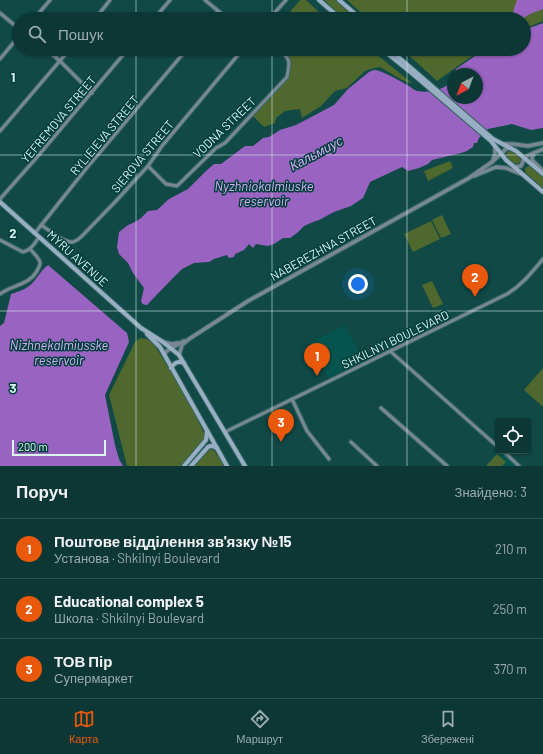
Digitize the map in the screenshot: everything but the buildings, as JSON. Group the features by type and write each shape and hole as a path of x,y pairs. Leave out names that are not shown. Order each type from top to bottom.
{"main road":[{"path":"319,0 333,12"},
{"path":"339,0 353,12"},
{"path":"391,56 415,74"},
{"path":"396,56 492,140 506,160 543,192"},
{"path":"492,140 512,148 543,173"},
{"name":"MYRU AVENUE","path":"0,202 142,328 160,347 227,466"},
{"name":"MYRU AVENUE","path":"142,328 179,355 245,466"},
{"path":"171,368 176,362 184,363"},
{"path":"184,466 206,440 207,431"},
{"path":"191,466 208,447 214,446 217,448"}],"street":[{"path":"40,12 50,0"},
{"path":"101,12 110,0"},
{"path":"160,12 170,0"},
{"path":"205,0 218,11"},
{"path":"275,12 286,0"},
{"path":"0,13 12,23"},
{"path":"0,58 12,44"},
{"path":"55,56 92,93"},
{"path":"0,131 64,56"},
{"name":"YEFREMOVA STREET","path":"0,199 122,56"},
{"name":"RYLIEIEVA STREET","path":"35,233 98,154 181,56"},
{"name":"SIEROVA STREET","path":"41,225 60,238 71,242 81,237 111,207 148,166 162,146 237,56"},
{"name":"VODNA STREET","path":"148,166 166,184 177,186 216,148 225,143 287,77 290,64 286,56"},
{"path":"492,140 496,151 492,162"},
{"path":"502,144 528,146 543,143"},
{"name":"NABEREZHNA STREET","path":"164,354 171,348 189,339 248,301 469,178 492,162 508,148 512,148"},
{"path":"514,167 521,166 525,159 535,152 543,149"},
{"path":"535,152 532,158 533,163 543,173"},
{"name":"NABEREZHNA STREET","path":"469,178 496,167 506,168 522,175"},
{"path":"0,240 24,252 30,249 40,238"},
{"path":"0,294 6,289 27,281 35,274 40,265 40,261 30,249"},
{"name":"SHKILNYI BOULEVARD","path":"225,432 515,289 543,259"},
{"path":"179,355 182,345 189,339"},
{"path":"163,342 180,344"},
{"path":"390,351 495,444"},
{"path":"292,399 307,431 329,459"},
{"path":"381,408 446,466"},
{"path":"351,442 377,466"},
{"path":"506,454 519,466"}],"shaded area":[{"path":"345,325 363,360 328,378 310,343"},
{"path":"495,454 503,454 517,466 485,466"}],"green space":[{"path":"300,0 306,0 319,12 290,12"},
{"path":"324,0 335,0 349,12 337,12"},
{"path":"347,0 543,0 543,21 531,26 531,12 360,12"},
{"path":"289,56 379,56 413,84 402,80 380,67 371,69 365,71 347,88 335,91 321,106 302,118 300,109 285,111 276,118 275,123 264,127 253,116 288,77 291,64"},
{"path":"410,56 472,56 455,68 447,68 447,74 437,81"},
{"path":"510,150 519,156 521,160 519,163 514,164 507,158 506,154"},
{"path":"450,161 453,168 428,181 424,171"},
{"path":"529,166 543,177 543,188 526,173 525,168"},
{"path":"442,215 451,234 441,238 432,220"},
{"path":"431,221 440,239 413,252 404,234"},
{"path":"432,281 443,304 433,308 422,285"},
{"path":"140,338 147,339 154,344 189,402 205,435 205,438 181,466 127,466 109,395 135,342"},
{"path":"543,368 543,407 524,390"},
{"path":"209,449 214,450 224,466 194,466"},
{"path":"497,454 506,462 502,466 486,466"}],"water":[{"path":"517,0 543,0 543,9 531,14 531,12 513,12"},
{"name":"Nyzhniokalmiuske reservoir","path":"543,23 543,128 531,130 512,124 488,129 479,138 477,143 474,143 473,147 467,151 432,160 428,164 408,171 402,167 370,182 363,198 351,206 304,226 290,238 283,238 268,246 256,244 253,248 249,244 244,250 235,254 234,257 229,258 227,255 209,262 194,263 182,269 147,305 142,303 141,301 144,288 128,263 119,254 117,247 119,232 141,218 148,211 157,210 169,199 188,189 214,164 221,164 245,146 253,146 263,138 269,137 280,130 296,125 334,105 348,89 373,70 387,74 417,91 431,91 447,85 447,104 483,104 483,68 457,68 475,56 531,56 531,27"},
{"name":"Nizhnekalmiusske reservoir","path":"48,265 127,333 129,342 105,395 115,445 119,459 123,466 0,466 0,326 4,323 11,294 23,290 29,286"}],"pier":[{"path":"438,88 447,96 447,104 457,104 488,131 482,137 427,90"}],"place":[{"name":"Educational complex 5","path":"475,297"},
{"name":"Поштове відділення зв'язку №15","path":"317,376"},
{"name":"ТОВ Пір","path":"281,442"}],"water label":[{"name":"Кальмиус","path":"316,153"}]}
